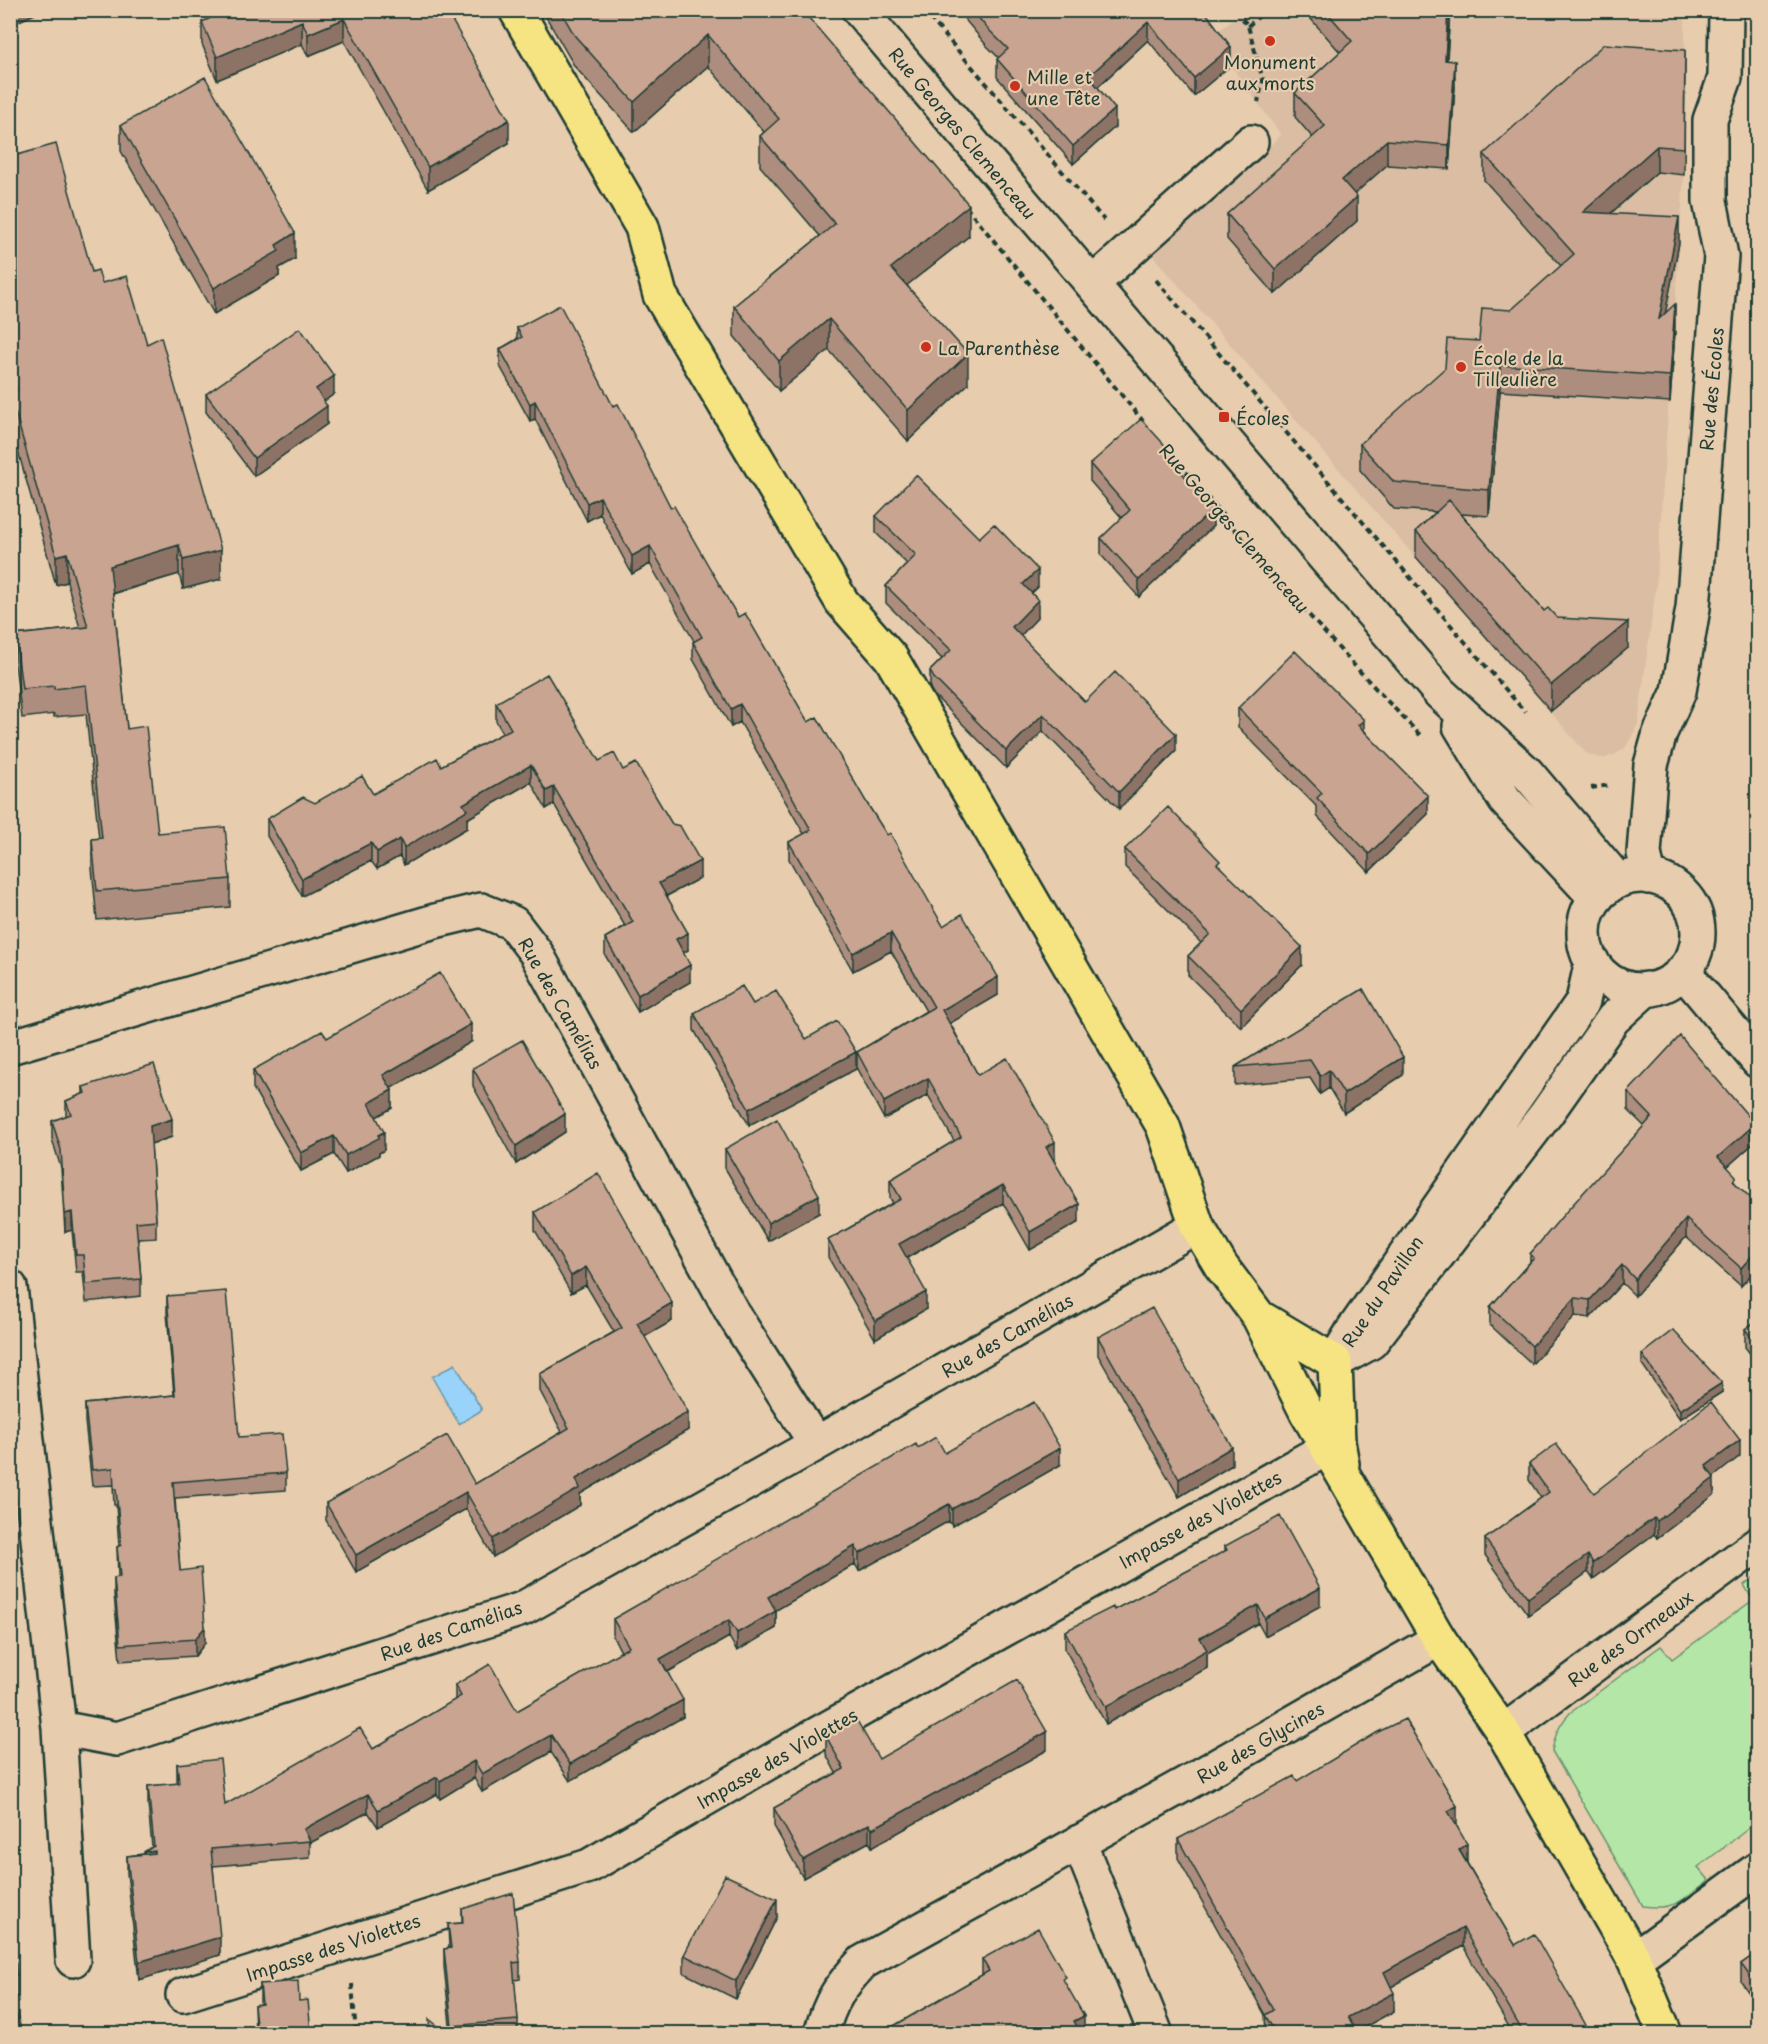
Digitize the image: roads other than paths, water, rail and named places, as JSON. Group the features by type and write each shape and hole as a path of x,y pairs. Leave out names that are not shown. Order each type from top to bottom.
{"main road":[{"path":"516,10 642,228 660,295 843,602 891,658 1163,1126 1197,1226 1221,1266 1259,1317 1307,1413 1333,1445 1344,1477 1439,1639 1503,1732 1634,1959 1665,2034"},
{"path":"1259,1317 1335,1362 1333,1445"}],"street":[{"name":"Rue Georges Clemenceau","path":"859,10 1440,693 1527,773 1621,885"},
{"name":"Rue des Écoles","path":"1621,885 1644,853 1651,765 1660,733 1679,691 1693,608 1722,256 1710,201 1710,120 1725,78 1726,10"},
{"path":"1092,284 1251,142"},
{"name":"Rue Georges Clemenceau","path":"1440,693 1505,800 1621,885"},
{"path":"1667,882 1682,893 1696,918 1698,937 1689,963 1683,971 1666,984 1635,989 1615,983 1598,970 1592,961 1585,940 1586,918 1621,885 1667,882"},
{"name":"Rue des Camélias","path":"10,1047 435,921 481,910 513,922 536,953 732,1312 816,1444"},
{"name":"Rue du Pavillon","path":"1335,1362 1349,1336 1583,1001 1592,961"},
{"path":"1683,971 1758,1061"},
{"name":"Rue du Pavillon","path":"1335,1362 1371,1342 1546,1114 1613,1019 1646,989"},
{"name":"Rue des Camélias","path":"59,1728 117,1739 522,1609 1197,1226"},
{"path":"10,1287 59,1728 73,1960"},
{"name":"Impasse des Violettes","path":"183,1995 589,1866 803,1742 1333,1445"},
{"name":"Rue des Ormeaux","path":"1503,1732 1758,1544"},
{"name":"Rue des Glycines","path":"821,2034 829,2006 844,1982 862,1962 1196,1778 1439,1639"},
{"path":"1079,1842 1156,2034"},
{"path":"1634,1959 1758,1869"}],"water":[{"path":"455,1364 482,1410 459,1424 432,1377"}],"place":[{"name":"Monument aux morts","path":"1270,41"},
{"name":"Mille et une Tête","path":"1015,86"},
{"name":"La Parenthèse","path":"926,347"},
{"name":"École de la Tilleulière","path":"1461,367"},
{"name":"Écoles","path":"1224,417"}]}
